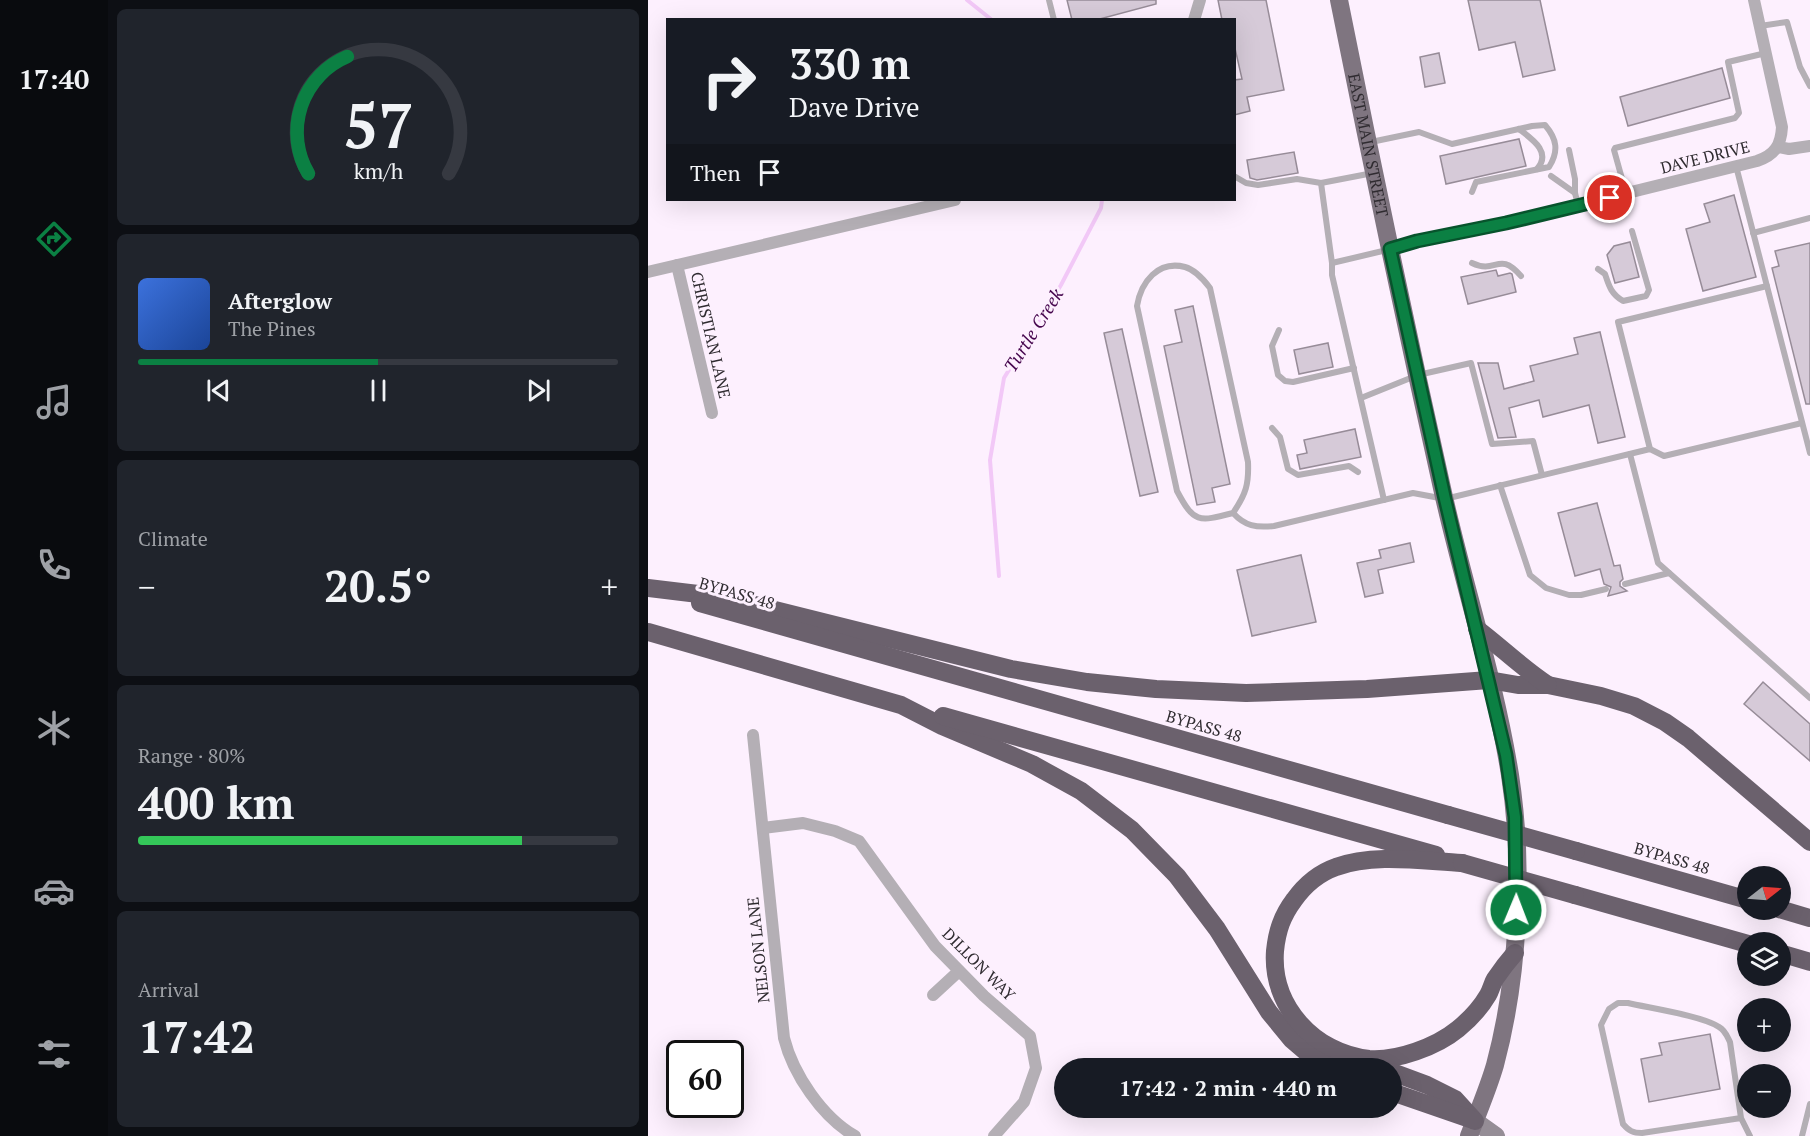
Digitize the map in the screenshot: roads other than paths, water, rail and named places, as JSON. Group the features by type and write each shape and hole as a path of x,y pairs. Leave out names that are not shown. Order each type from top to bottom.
{"highway":[{"path":"649,590 723,597 1011,669 1087,682 1156,689 1246,693 1367,689 1489,680 1518,685 1548,685 1601,696 1634,706 1665,722 1704,751 1810,842"},
{"name":"BYPASS 48","path":"649,590 1737,897"},
{"path":"1477,629 1504,649 1525,670 1548,685"},
{"path":"648,632 1737,941"},
{"path":"901,705 942,726 1024,760 1056,777 1099,804 1132,830 1162,860 1205,911 1269,1012 1292,1040 1306,1052 1332,1058"},
{"path":"1338,1058 1306,1030 1286,1006 1280,992 1274,961 1277,933 1286,911 1300,892 1316,878 1335,867 1352,862 1371,859 1462,862"},
{"path":"1791,912 1810,918"},
{"path":"1385,1058 1418,1051 1460,1028 1487,996 1495,979 1515,953"},
{"path":"1791,956 1810,962"},
{"path":"1402,1076 1455,1098 1472,1128"},
{"path":"1402,1096 1472,1128"}],"main road":[{"name":"EAST MAIN STREET","path":"1339,0 1373,173 1445,499 1510,776 1515,817 1517,889 1515,953 1510,994 1495,1065 1472,1128"}],"street":[{"path":"1195,18 1200,0"},
{"path":"1754,0 1782,127 1782,138 1778,147 1810,146"},
{"name":"DAVE DRIVE","path":"1390,249 1578,206 1763,159 1778,147"},
{"path":"648,272 951,201"},
{"name":"CHRISTIAN LANE","path":"677,265 712,413"},
{"name":"NELSON LANE","path":"753,735 784,1038 789,1058 823,1111 855,1136"},
{"name":"DILLON WAY","path":"763,828 803,823 835,831 859,841 935,946 984,996 1030,1036 1036,1068 1024,1102 994,1136"},
{"path":"933,995 959,970"},
{"path":"1472,1128 1496,1136"}],"lane":[{"path":"1049,0 1054,18"},
{"path":"1759,26 1786,22 1800,67 1810,86"},
{"path":"1626,193 1615,148 1735,118 1739,113 1728,62 1766,53"},
{"path":"1367,142 1419,132 1452,144 1545,125 1552,134 1556,146 1555,158 1549,167 1476,182 1473,192"},
{"path":"1519,129 1535,141 1540,148 1543,156 1537,170"},
{"path":"1569,150 1578,206"},
{"path":"1736,166 1810,453"},
{"path":"1236,177 1246,183 1258,185 1297,179 1321,183 1373,173"},
{"path":"1551,176 1575,193"},
{"path":"1321,183 1332,275 1384,500"},
{"path":"1753,232 1810,218"},
{"path":"1598,269 1605,274 1610,290 1623,301 1646,296 1649,290 1632,231"},
{"path":"1332,262 1390,249"},
{"path":"1472,263 1482,268 1506,263 1521,276"},
{"path":"1168,267 1186,267 1201,276 1210,288 1248,462 1249,481 1233,513 1204,518 1193,516 1187,511 1177,491 1137,306 1139,292 1147,279 1155,272 1168,267"},
{"path":"1650,449 1618,322 1767,286"},
{"path":"1279,330 1272,346 1278,375 1285,381 1293,382 1354,368"},
{"path":"1361,398 1418,375 1471,363 1492,444 1533,441 1542,475"},
{"path":"1233,513 1241,522 1257,528 1413,493 1445,499 1650,449 1664,456 1802,423"},
{"path":"1272,428 1280,437 1288,469 1292,473 1298,475 1349,466 1358,472"},
{"path":"1630,454 1658,563 1810,698"},
{"path":"1500,485 1530,575 1546,588 1569,596 1606,589"},
{"path":"1625,584 1669,573"},
{"path":"1741,1118 1642,1133 1628,1130 1623,1124 1601,1025 1609,1009 1618,1004 1628,1003 1720,1027 1730,1042 1741,1118 1750,1136"},
{"path":"1802,1136 1810,1104"}],"waterway":[{"name":"Turtle Creek","path":"967,0 990,18"},
{"name":"Turtle Creek","path":"999,576 990,460 1004,378 1061,285 1101,208 1102,201"}]}
